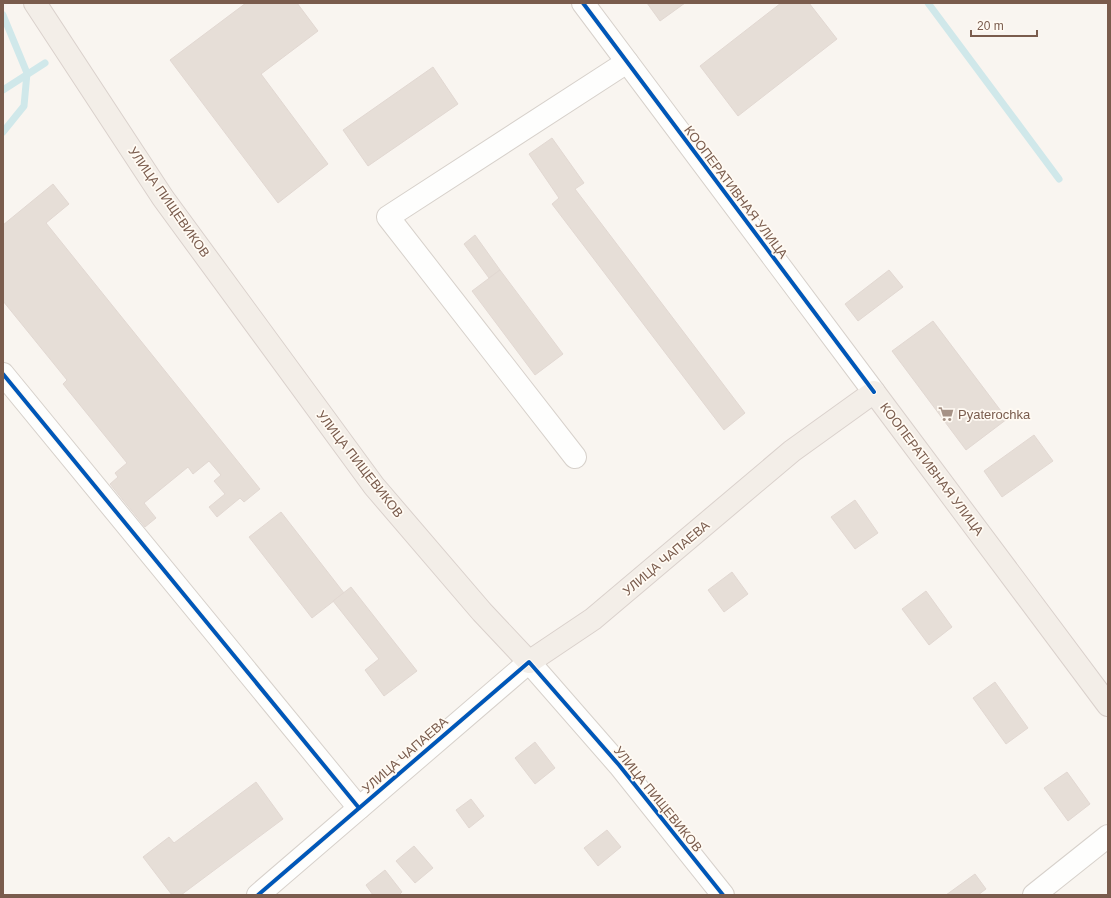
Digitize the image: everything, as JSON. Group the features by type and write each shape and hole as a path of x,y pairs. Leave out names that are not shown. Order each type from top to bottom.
{"main road":[{"name":"УЛИЦА ПИЩЕВИКОВ","path":"35,3 163,198 374,486 482,612 529,662"},
{"name":"УЛИЦА ЧАПАЕВА","path":"529,662 593,619 792,451 874,392"},
{"name":"КООПЕРАТИВНАЯ УЛИЦА","path":"874,392 1108,705"}],"street":[{"name":"КООПЕРАТИВНАЯ УЛИЦА","path":"583,3 874,392"},
{"path":"575,457 388,217 627,62"},
{"path":"3,374 359,808"},
{"name":"УЛИЦА ЧАПАЕВА","path":"258,895 529,662"},
{"name":"УЛИЦА ПИЩЕВИКОВ","path":"529,662 619,764 723,895"},
{"path":"1034,895 1108,836"}],"building":[{"path":"246,3 297,3 318,31 261,74 328,164 278,203 170,60"},
{"path":"647,3 685,3 660,21"},
{"path":"781,3 809,3 837,39 738,116 700,66"},
{"path":"433,67 458,104 368,166 343,130"},
{"path":"552,138 584,183 575,189 745,413 724,430 552,204 559,198 529,154"},
{"path":"53,184 69,204 46,223 260,489 244,502 240,498 217,517 209,507 225,494 214,481 221,475 209,461 193,474 188,467 144,503 156,518 145,527 110,484 118,477 115,473 127,463 63,384 67,380 3,301 3,225"},
{"path":"475,235 500,270 489,278 464,244"},
{"path":"500,270 563,354 535,375 472,291"},
{"path":"889,270 903,287 858,321 845,304"},
{"path":"933,321 1007,419 966,450 892,351"},
{"path":"1034,435 1053,461 1002,497 984,471"},
{"path":"855,500 878,533 855,549 831,517"},
{"path":"281,512 344,593 312,618 249,537"},
{"path":"732,572 748,594 724,612 708,590"},
{"path":"351,587 417,671 384,696 365,670 379,659 333,601"},
{"path":"926,591 952,627 929,645 902,609"},
{"path":"995,682 1028,728 1006,744 973,698"},
{"path":"535,742 555,768 535,784 515,758"},
{"path":"1067,772 1090,804 1068,821 1044,788"},
{"path":"256,782 283,819 181,895 172,895 143,857 169,837 174,843"},
{"path":"471,799 484,816 469,828 456,810"},
{"path":"607,830 621,847 598,866 584,848"},
{"path":"414,846 433,868 415,883 396,861"},
{"path":"385,870 402,892 399,895 373,895 366,885"},
{"path":"975,874 986,889 978,895 946,895"}],"waterway":[{"path":"928,3 1059,179"},
{"path":"3,15 27,73 24,106 3,132"},
{"path":"3,90 45,63"}],"cycle path":[{"path":"583,3 874,392"},
{"path":"3,374 359,808"},
{"path":"258,895 529,662 619,765 723,895"}],"place":[{"name":"Pyaterochka","path":"946,414"}]}
